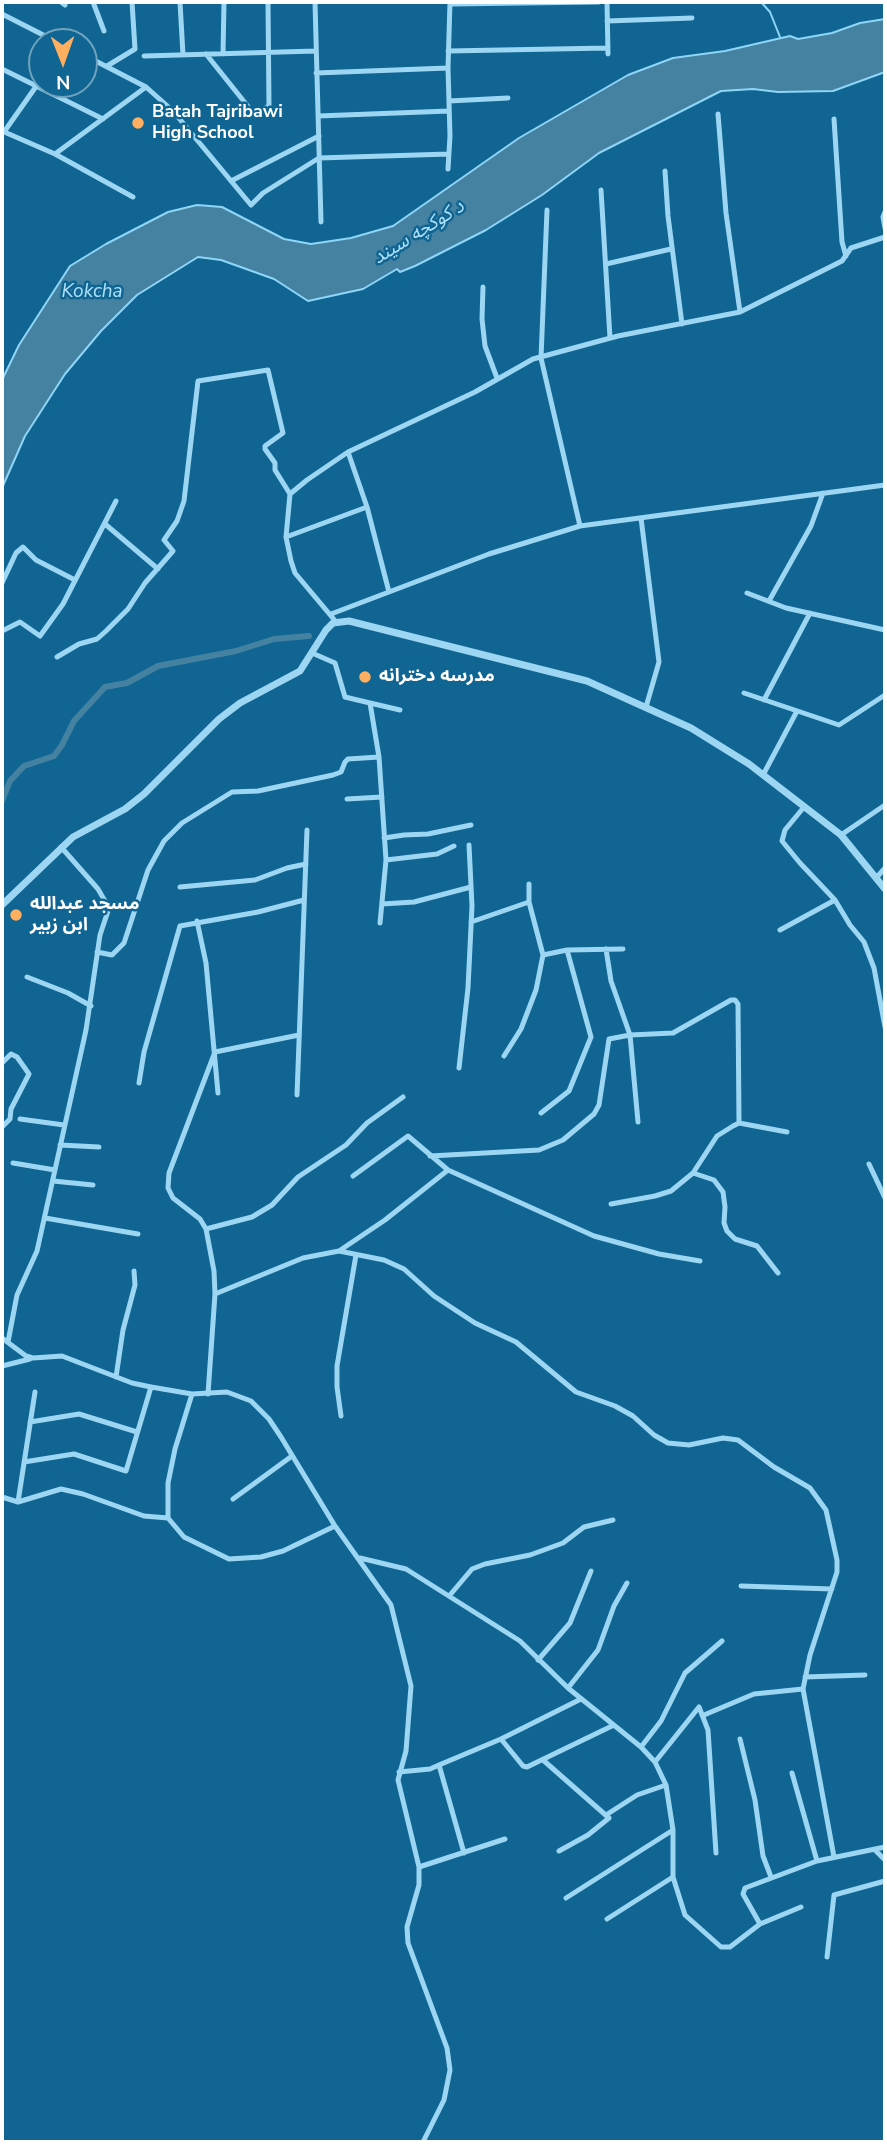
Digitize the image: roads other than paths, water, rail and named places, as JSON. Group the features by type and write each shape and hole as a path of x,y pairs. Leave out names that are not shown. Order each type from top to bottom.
{"street":[{"path":"93,2 104,31"},
{"path":"107,65 135,49 132,2"},
{"path":"180,2 183,55"},
{"path":"223,54 224,2"},
{"path":"206,54 254,114 269,106 268,2"},
{"path":"315,2 321,222"},
{"path":"448,169 447,68 450,3 599,2"},
{"path":"448,51 608,51 607,2"},
{"path":"2,14 30,28"},
{"path":"607,21 692,18"},
{"path":"144,56 316,51"},
{"path":"98,61 146,87 173,111 251,205 263,193 319,158 449,154"},
{"path":"316,72 447,68"},
{"path":"2,69 28,82"},
{"path":"55,154 146,87"},
{"path":"28,98 3,131 55,154 132,197"},
{"path":"61,98 103,119"},
{"path":"449,101 508,98"},
{"path":"318,116 449,111"},
{"path":"718,114 726,213 740,312"},
{"path":"834,120 842,242 846,256"},
{"path":"231,181 319,136"},
{"path":"665,171 671,249 681,324"},
{"path":"601,190 610,338"},
{"path":"547,210 541,358 580,526"},
{"path":"885,212 885,228"},
{"path":"290,494 348,452 475,392 534,359 610,338 740,312 842,261 851,247 885,237"},
{"path":"606,264 671,249"},
{"path":"483,286 485,346 496,378"},
{"path":"57,657 79,644 97,639 106,631 128,609 173,551 164,540 177,521 184,501 198,381 268,370 283,433 265,447 275,463 278,477 290,494 286,537 295,573 337,623"},
{"path":"348,452 389,592"},
{"path":"331,614 489,554 580,526 885,485"},
{"path":"769,601 811,526 824,493"},
{"path":"2,631 20,622 40,636 63,604 116,501"},
{"path":"286,537 366,507"},
{"path":"641,518 659,662 646,707"},
{"path":"105,524 158,569"},
{"path":"2,583 16,553 23,547 36,560 75,580"},
{"path":"747,593 810,613 885,630"},
{"path":"764,700 810,613"},
{"path":"2,905 61,847 125,809 144,794 219,719 240,703 300,671 326,630 333,623 342,621 360,623 587,681 691,728 763,775 841,835 885,889"},
{"path":"312,653 335,663 345,697 400,710"},
{"path":"744,693 839,725 885,695"},
{"path":"370,703 379,757 386,860 380,923"},
{"path":"763,775 797,711"},
{"path":"97,952 112,955 124,943 148,870 164,841 182,823 232,792 257,791 334,775 341,772 348,760 379,757"},
{"path":"347,799 382,797"},
{"path":"841,835 885,805"},
{"path":"804,807 785,830 782,841 835,900 864,942 874,968 885,1027"},
{"path":"384,838 428,835 471,825"},
{"path":"297,1095 307,830"},
{"path":"459,1068 468,988 471,922 469,845"},
{"path":"386,860 437,853 454,846"},
{"path":"33,1358 26,1356 5,1340 17,1295 37,1251 45,1218 90,1006 97,952 109,908 99,889 61,847"},
{"path":"180,887 255,880 306,864"},
{"path":"877,877 885,868"},
{"path":"504,1056 521,1029 536,990 543,955 529,902 529,884"},
{"path":"382,904 414,902 471,887"},
{"path":"139,1083 144,1052 178,929 183,924 258,912 304,900"},
{"path":"780,930 835,900"},
{"path":"471,922 529,902"},
{"path":"197,921 206,963 218,1093"},
{"path":"606,949 611,981 630,1035 638,1122"},
{"path":"543,955 567,950 623,949"},
{"path":"541,1113 569,1091 591,1037 567,950"},
{"path":"27,976 68,993 90,1006"},
{"path":"430,1156 538,1150 564,1140 594,1114 599,1105 609,1040 630,1035 673,1033 731,1000 738,1004 740,1124"},
{"path":"215,1052 299,1035"},
{"path":"208,1394 215,1294 214,1271 206,1229 200,1219 173,1198 168,1188 169,1173 215,1052"},
{"path":"2,1063 11,1054 17,1057 29,1074 11,1109 10,1119 2,1128"},
{"path":"206,1229 252,1217 272,1205 298,1177 346,1145 367,1123 402,1097"},
{"path":"20,1119 64,1125"},
{"path":"611,1204 671,1191 694,1174 718,1136 740,1124 787,1132"},
{"path":"353,1176 408,1136 448,1170 594,1236 659,1254 700,1261"},
{"path":"60,1145 99,1147"},
{"path":"13,1163 55,1170"},
{"path":"869,1164 885,1198"},
{"path":"215,1294 303,1258 339,1251 385,1220 448,1170"},
{"path":"694,1174 714,1180 723,1192 724,1223 727,1230 735,1239 757,1246 778,1273"},
{"path":"53,1181 93,1185"},
{"path":"45,1218 138,1234"},
{"path":"339,1251 384,1260 404,1269 434,1296 475,1323 516,1342 576,1392 615,1406 633,1416 654,1435 668,1443 690,1445 723,1438 738,1440 810,1488 826,1510 837,1560 837,1572 803,1689 834,1857"},
{"path":"341,1416 337,1387 338,1366 356,1255"},
{"path":"116,1377 123,1330 135,1285 134,1271"},
{"path":"2,1366 33,1358 62,1356 151,1387 192,1394 227,1392 251,1401 269,1419 335,1526 391,1605 411,1686 405,1751 398,1780 419,1867 419,1885 407,1927 408,1943 447,2048 450,2070 444,2100 423,2142"},
{"path":"24,1462 74,1454 126,1471 151,1387"},
{"path":"18,1502 35,1392"},
{"path":"192,1394 170,1472 168,1518 184,1537 229,1559 261,1557 284,1551 335,1526"},
{"path":"30,1422 79,1414 137,1432"},
{"path":"233,1500 292,1456"},
{"path":"2,1497 18,1502 61,1489 144,1516 168,1518"},
{"path":"450,1595 472,1569 530,1555 563,1543 584,1527 613,1520"},
{"path":"360,1558 406,1569 520,1641 568,1688 655,1762 666,1785 673,1830 673,1877 685,1915 721,1947 730,1947 760,1924 801,1907"},
{"path":"538,1660 570,1623 591,1571"},
{"path":"568,1688 598,1650 614,1606 627,1583"},
{"path":"741,1586 832,1588"},
{"path":"640,1747 661,1721 685,1673 722,1641"},
{"path":"805,1677 865,1675"},
{"path":"704,1715 754,1694 803,1689"},
{"path":"399,1772 430,1769 501,1739 581,1699"},
{"path":"655,1762 696,1708 701,1709 708,1730 716,1853"},
{"path":"501,1739 525,1768 614,1725"},
{"path":"740,1740 755,1800 763,1856 771,1877"},
{"path":"543,1760 608,1819 588,1835 559,1851"},
{"path":"439,1765 464,1853"},
{"path":"792,1773 817,1861"},
{"path":"606,1815 638,1795 666,1785"},
{"path":"566,1898 673,1830"},
{"path":"419,1867 505,1839"},
{"path":"760,1924 743,1891 771,1877 817,1861 885,1847"},
{"path":"875,1850 885,1860"},
{"path":"607,1919 673,1877"},
{"path":"827,1957 834,1895 885,1881"}],"water":[{"name":"Kokcha","path":"885,19 885,72 833,91 721,91 599,153 542,195 486,230 415,266 400,272 397,269 363,289 308,301 274,279 221,260 198,257 137,295 101,331 65,374 25,436 2,488 2,380 19,345 70,266 106,244 168,212 197,205 222,207 284,239 311,244 351,238 393,226 519,138 628,75 673,58 725,51 790,36 798,39 832,33 860,23"}],"waterway":[{"path":"761,2 770,12 780,37"},
{"path":"2,801 10,781 24,766 54,756 74,721 105,687 127,683 158,666 236,651 274,639 309,636"}],"place":[{"name":"Batah Tajribawi High School","path":"138,123"},
{"name":"مدرسه دخترانه","path":"365,677"},
{"name":"مسجد عبدالله ابن زبیر","path":"16,915"}],"water label":[{"name":"د کوکچه سیند","path":"419,233"}]}
